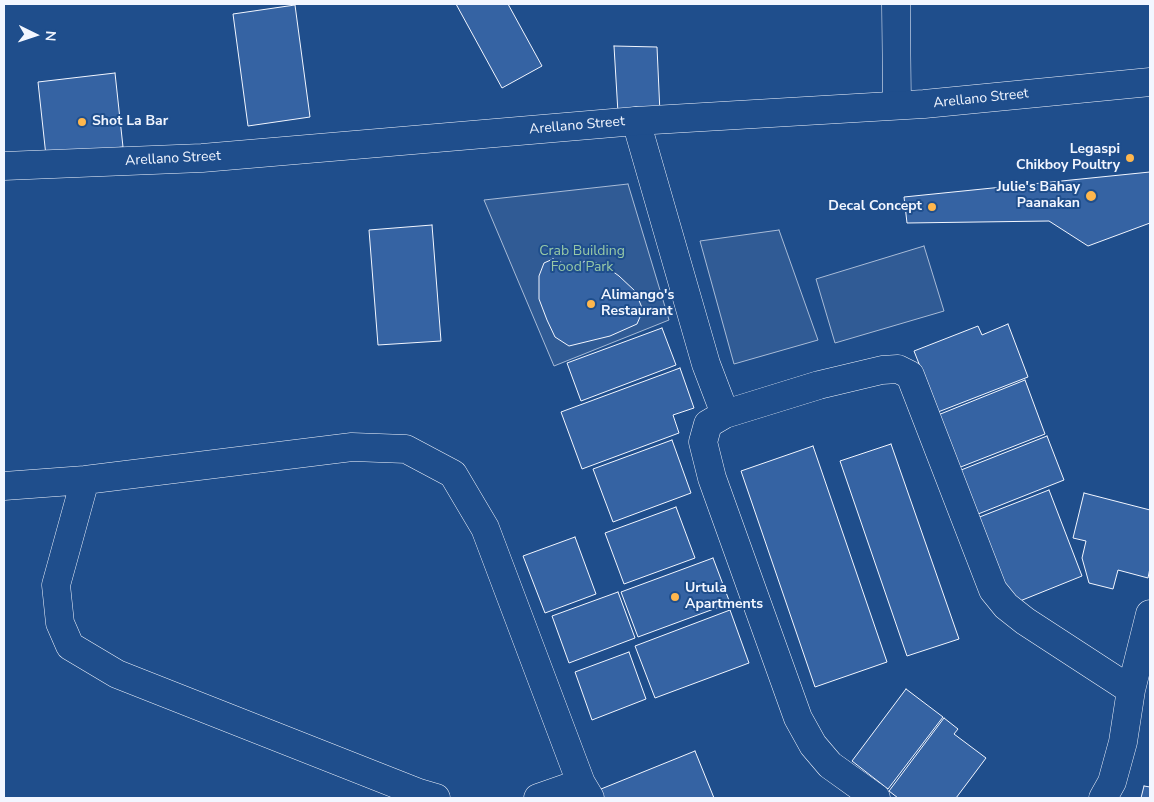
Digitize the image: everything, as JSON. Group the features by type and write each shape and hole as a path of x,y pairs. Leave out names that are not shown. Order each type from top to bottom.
{"main road":[{"path":"896,4 897,105"},
{"name":"Arellano Street","path":"4,166 202,158 636,121 933,103 1150,82"},
{"path":"636,121 706,364 725,414"},
{"path":"876,798 830,765 813,745 798,718 715,487 703,442 708,424 725,414 819,385 882,370 898,369 910,375 993,590 1006,606 1025,621 1131,690"},
{"path":"4,486 85,480 352,447 406,449 453,474 485,528 586,791 538,798"},
{"path":"85,480 56,584 60,623 70,646 117,674 436,798"},
{"path":"1103,798 1112,782 1123,742 1131,690 1150,614"}],"shaded area":[{"name":"Crab Building Food Park","path":"628,184 669,320 554,366 484,200"},
{"path":"779,230 818,340 734,364 700,241"},
{"path":"924,246 944,311 835,343 816,279"}],"building":[{"path":"456,4 508,4 542,66 502,88"},
{"path":"295,5 310,117 248,126 233,14"},
{"path":"614,46 657,47 660,113 618,113"},
{"path":"115,73 123,147 46,156 38,82"},
{"path":"1150,172 1150,223 1088,246 1049,221 907,223 904,197"},
{"path":"432,225 441,341 378,345 369,230"},
{"name":"Alimango's Restaurant","path":"553,259 563,263 567,271 587,260 604,265 619,276 635,291 643,310 637,324 610,336 569,346 555,337 539,299 539,276 544,263"},
{"path":"1008,324 1028,377 938,412 914,351 978,326 982,335"},
{"path":"662,328 676,365 581,401 567,363"},
{"path":"680,368 694,408 673,415 679,433 582,469 561,412"},
{"path":"1025,380 1045,434 953,470 933,417"},
{"path":"1047,436 1064,480 968,518 951,474"},
{"path":"672,440 691,493 613,522 593,469"},
{"path":"891,444 959,639 907,656 840,461"},
{"path":"813,446 887,662 815,687 741,471"},
{"path":"1049,490 1082,576 1010,605 977,518"},
{"path":"1084,493 1150,510 1150,568 1148,578 1118,570 1113,589 1089,583 1082,558 1086,541 1073,538"},
{"path":"676,507 695,558 624,584 605,533"},
{"path":"575,537 596,594 545,613 523,556"},
{"name":"Urtula Apartments","path":"713,558 730,603 638,637 621,592"},
{"path":"618,592 635,638 569,663 552,616"},
{"path":"730,610 749,663 655,698 635,646"},
{"path":"629,652 646,699 592,720 575,672"},
{"path":"906,689 943,717 888,789 852,761"},
{"path":"944,718 958,729 954,734 986,758 956,798 898,798 889,791"},
{"path":"695,751 714,798 604,798 601,789"},
{"path":"1144,786 1150,787 1150,798 1141,798"}],"place":[{"name":"Shot La Bar","path":"82,122"},
{"name":"Legaspi Chikboy Poultry","path":"1130,158"},
{"name":"Julie's Bahay Paanakan","path":"1091,196"},
{"name":"Decal Concept","path":"932,207"},
{"name":"Alimango's Restaurant","path":"591,304"},
{"name":"Urtula Apartments","path":"675,597"}]}
